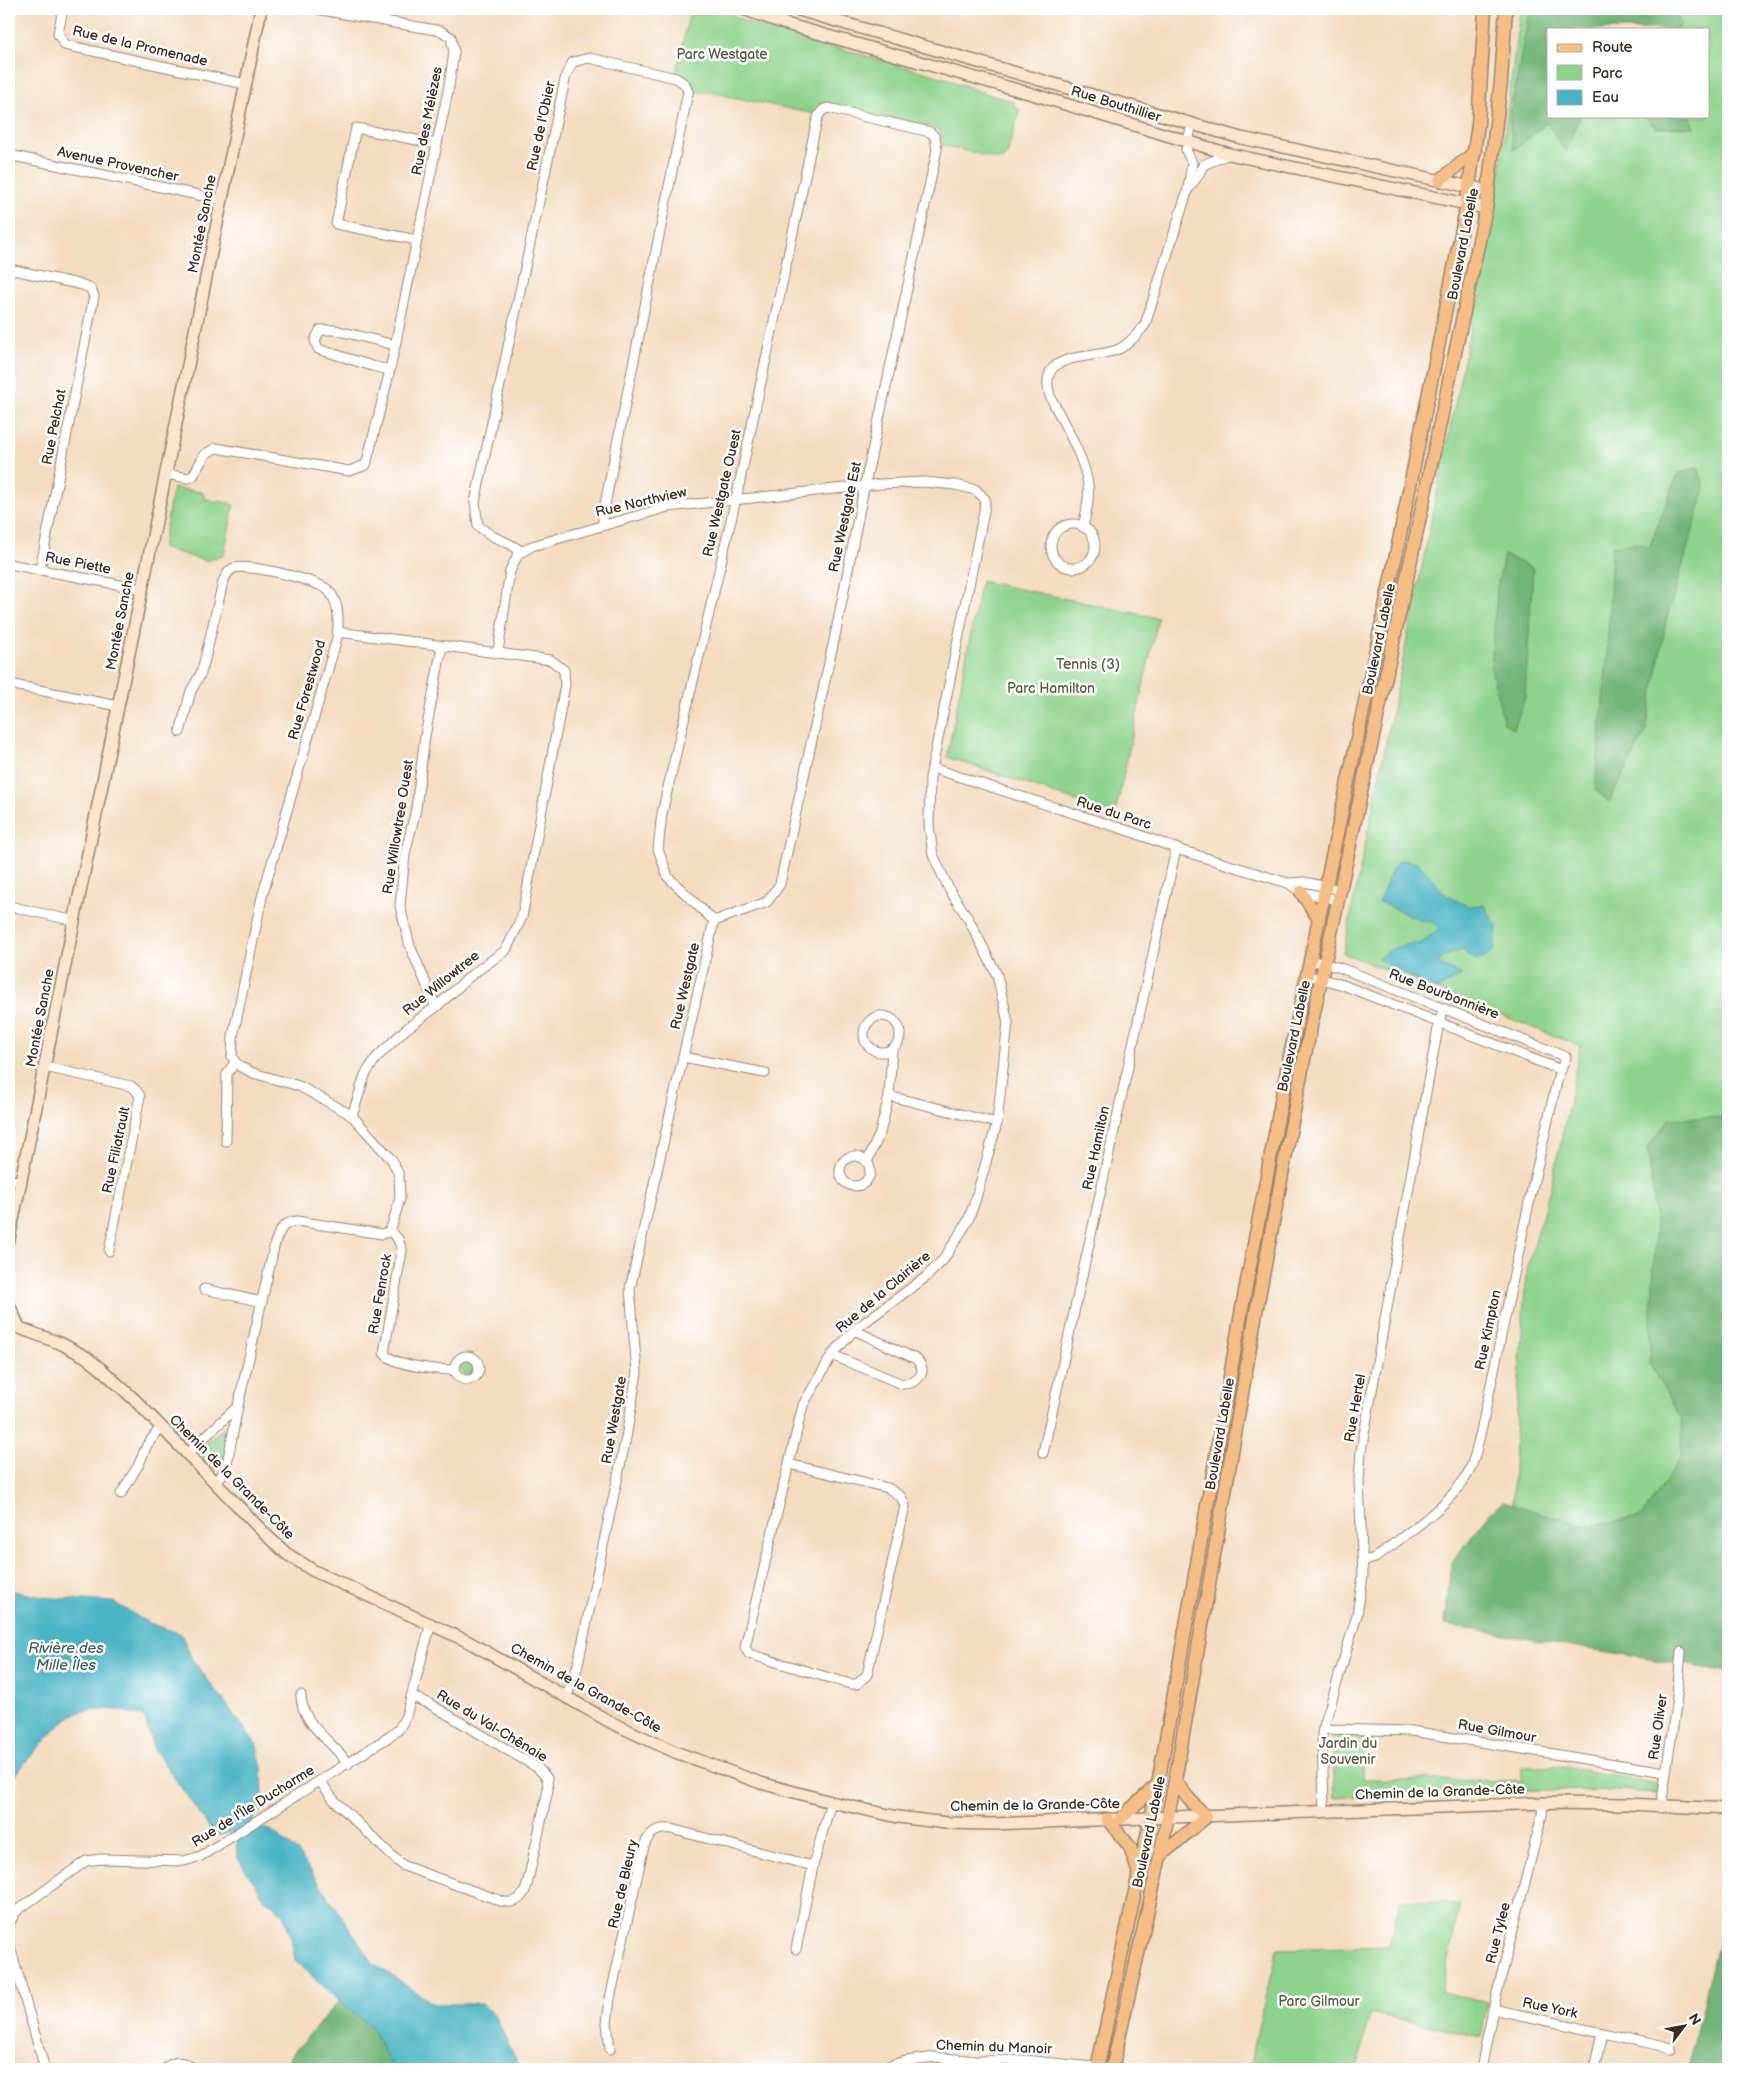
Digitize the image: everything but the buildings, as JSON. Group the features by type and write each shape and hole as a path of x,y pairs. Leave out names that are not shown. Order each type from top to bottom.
{"main road":[{"name":"Boulevard Labelle","path":"1097,2068 1152,1818 1244,1297 1307,975 1396,555 1467,204 1475,152 1485,9"},
{"name":"Boulevard Labelle","path":"1112,2069 1168,1818 1260,1292 1302,1072 1486,208 1501,81 1506,9"},
{"path":"1440,180 1475,152"},
{"path":"1301,892 1319,919"},
{"path":"1160,1856 1206,1817 1175,1781"},
{"path":"1121,1818 1158,1784"},
{"path":"1108,1820 1130,1847 1140,1877"}],"street":[{"name":"Rue de la Promenade","path":"63,9 58,34 65,45 246,84"},
{"name":"Montée Sanche","path":"9,1239 261,9"},
{"name":"Rue des Mélèzes","path":"166,474 188,478 193,476 205,454 213,448 237,450 349,471 366,465 390,370 454,52 451,37 441,31 316,9"},
{"name":"Rue Bouthillier","path":"743,9 1229,154 1486,208"},
{"name":"Rue Bouthillier","path":"795,9 1192,124 1264,143 1488,190"},
{"name":"Rue de l'Obier","path":"521,551 492,536 478,526 475,502 566,75 574,62 589,58 676,78 685,84 688,96 603,514 603,524"},
{"name":"Rue Westgate Ouest","path":"714,921 668,877 658,849 662,813 735,501 818,118 823,110 828,108 879,119"},
{"name":"Rue Westgate Est","path":"714,921 766,902 780,884 836,631 864,486 937,146 935,137 930,132 879,119"},
{"path":"1083,527 1088,502 1087,481 1083,466 1050,396 1046,383 1048,374 1054,365 1065,360 1104,354 1120,348 1132,340 1144,325 1188,189 1191,161 1186,153 1192,124"},
{"path":"417,240 336,224 356,128 437,144"},
{"path":"1188,189 1198,176 1203,165 1229,154"},
{"name":"Avenue Provencher","path":"9,155 222,200"},
{"path":"1191,161 1198,161 1203,165"},
{"name":"Rue Pelchat","path":"9,269 83,285 92,290 93,299 40,570"},
{"path":"390,370 318,349 315,340 320,330 335,330 395,345"},
{"name":"Rue Northview","path":"521,551 603,524 668,507 915,482 938,483 976,490 985,499 984,511 932,768"},
{"path":"1073,524 1083,527 1093,538 1095,546 1092,557 1080,567 1073,568 1061,564 1052,552 1052,541 1055,534 1066,526 1073,524"},
{"path":"498,652 510,571 516,556 521,551"},
{"name":"Rue Piette","path":"9,564 142,589"},
{"name":"Rue Forestwood","path":"180,732 191,691 204,663 224,578 231,570 247,568 263,570 292,576 320,585 328,590 335,602 338,632 262,897 233,1036 232,1056 235,1062 229,1070 227,1078 226,1141"},
{"name":"Rue Willowtree","path":"338,632 551,660 564,670 565,685 522,917 506,950 474,973 436,1007 406,1029 372,1063 362,1082 352,1116"},
{"name":"Rue Willowtree Ouest","path":"436,1007 410,946 400,906 405,854 416,809 425,736 442,646"},
{"path":"9,684 118,706"},
{"name":"Rue du Parc","path":"932,768 1132,832 1176,849 1288,883 1301,892 1325,892 1340,895"},
{"name":"Rue de la Clairière","path":"789,1464 888,1488 901,1497 905,1506 867,1675 857,1684 850,1684 748,1654 745,1647 803,1405 832,1355 854,1330 926,1278 943,1260 968,1221 997,1123 1008,1022 997,975 969,920 948,889 933,855 929,825 929,790 932,768"},
{"name":"Rue Hamilton","path":"1043,1453 1176,849"},
{"name":"Rue du Parc","path":"1288,883 1304,882 1325,892"},
{"path":"9,906 75,921"},
{"name":"Rue Westgate","path":"566,1698 577,1668 626,1438 637,1372 630,1289 714,921"},
{"name":"Rue Bourbonnière","path":"1310,960 1325,963 1566,1057"},
{"name":"Rue Bourbonnière","path":"1307,975 1340,984 1561,1070"},
{"name":"Rue Hertel","path":"1324,1812 1323,1729 1357,1615 1364,1562 1359,1481 1361,1451 1439,1022 1443,1009"},
{"path":"867,1162 880,1133 889,1096 892,1050 900,1038 898,1025 887,1017 873,1019 865,1030 867,1044 878,1052 892,1050"},
{"path":"683,1056 765,1073"},
{"name":"Rue Kimpton","path":"1364,1562 1375,1558 1444,1503 1461,1484 1472,1466 1528,1205 1561,1070 1566,1057"},
{"path":"215,1482 226,1466 262,1302 278,1234 282,1227 288,1222 297,1221 382,1234 390,1230 400,1198 399,1175 392,1160 352,1116 307,1090 248,1071 235,1062"},
{"name":"Rue Filiatrault","path":"45,1067 130,1086 140,1096 109,1251"},
{"path":"889,1096 997,1123"},
{"path":"9,1179 21,1182"},
{"name":"Rue Fenrock","path":"390,1230 398,1239 402,1250 384,1353 388,1358 396,1361 455,1370"},
{"path":"204,1289 262,1302"},
{"path":"9,1305 14,1326"},
{"name":"Chemin de la Grande-Côte","path":"14,1326 62,1344 86,1357 126,1392 264,1534 296,1560 324,1576 431,1623 486,1650 566,1698 631,1733 742,1777 831,1802 898,1816 946,1823 992,1824 1121,1818 1206,1817 1543,1803 1728,1809"},
{"path":"832,1355 902,1384 912,1384 919,1379 922,1371 921,1364 916,1359 854,1330"},
{"path":"187,1454 238,1406"},
{"path":"122,1494 139,1464 147,1445 161,1427"},
{"name":"Rue de l'Île Ducharme","path":"9,1924 11,1912 86,1861 101,1859 184,1861 201,1856 396,1732 404,1721 412,1697 431,1623"},
{"name":"Rue Oliver","path":"1661,1806 1676,1706 1681,1652"},
{"path":"301,1695 303,1710 308,1720 348,1764"},
{"name":"Rue du Val-Chênaie","path":"320,1782 332,1799 404,1866 500,1901 511,1902 520,1899 527,1885 548,1790 548,1778 538,1768 428,1703 412,1697"},
{"name":"Rue Gilmour","path":"1323,1729 1411,1731 1665,1772"},
{"path":"796,1949 814,1866 831,1802"},
{"name":"Rue Tylee","path":"1481,2069 1493,2009 1542,1815 1543,1803"},
{"name":"Rue de Bleury","path":"610,2049 607,2023 610,1998 643,1850 650,1834 661,1828 671,1829 814,1866"},
{"path":"9,1943 45,2069"},
{"name":"Rue York","path":"1493,2009 1671,2048"},
{"path":"1594,2069 1602,2033"},
{"name":"Chemin du Manoir","path":"877,2069 906,2061 935,2057 977,2061 1025,2060 1112,2069"},
{"path":"165,2069 171,2064 178,2062 188,2064 193,2069"}],"green space":[{"name":"Parc Westgate","path":"694,9 721,9 744,21 774,31 776,34 777,32 788,34 952,80 959,85 961,84 1015,102 1013,107 1020,109 1007,155 1002,160 942,145 942,136 938,129 825,103 819,104 815,114 708,92 694,92 692,80 676,73 689,16"},
{"path":"1520,9 1728,9 1728,1548 1512,1537 1515,1437 1526,1274 1552,1181 1580,1046 1343,953 1496,203"},
{"path":"1530,9 1672,9 1681,23 1678,28 1547,28 1547,118 1579,118 1566,152 1547,123 1514,150 1509,120"},
{"path":"1646,118 1690,118 1694,127 1656,128"},
{"path":"1698,467 1705,489 1666,621 1646,731 1609,802 1595,789 1607,659 1612,546 1642,543 1649,548 1678,474"},
{"path":"173,488 202,492 205,499 234,504 224,554 207,561 162,548"},
{"path":"1504,555 1533,568 1525,697 1514,729 1504,723 1491,668 1497,589"},
{"name":"Parc Hamilton","path":"981,581 1158,618 1115,814 947,757"},
{"path":"1728,1118 1728,1672 1445,1625 1451,1563 1491,1512 1503,1502 1586,1526 1641,1517 1681,1458 1682,1420 1649,1363 1656,1223 1648,1147 1669,1119"},
{"path":"464,1361 470,1361 474,1368 470,1375 464,1375 460,1371 460,1365"},
{"path":"227,1426 230,1428 224,1462 218,1468 213,1469 200,1457 199,1452 205,1446 205,1443"},
{"name":"Jardin du Souvenir","path":"1332,1735 1363,1735 1363,1779 1522,1781 1522,1767 1567,1767 1660,1785 1657,1793 1536,1790 1335,1797"},
{"name":"Parc Gilmour","path":"1400,1900 1460,1904 1441,1992 1488,2002 1481,2037 1371,2013 1357,2069 1250,2069 1277,1949 1389,1946"},
{"path":"1717,1949 1728,1950 1728,2069 1688,2069"},
{"path":"339,2001 372,2028 392,2069 285,2069 289,2058"}],"water":[{"path":"1401,860 1418,863 1446,895 1467,906 1484,905 1497,927 1494,950 1485,958 1477,960 1467,955 1463,950 1444,956 1437,964 1462,975 1435,990 1378,959 1398,947 1420,944 1439,929 1432,922 1423,921 1379,902 1393,868"},
{"name":"Rivière des Mille Îles","path":"9,1590 43,1597 113,1602 147,1622 181,1634 192,1659 257,1745 262,1768 263,1795 257,1801 261,1810 252,1820 257,1828 271,1830 298,1852 373,1963 434,2004 482,2004 495,2015 517,2062 518,2069 392,2069 372,2028 339,2001 295,1960 291,1937 283,1913 265,1899 237,1857 235,1835 233,1832 215,1836 154,1749 144,1717 108,1709 90,1710 73,1715 51,1734 9,1781"}],"park label":[{"name":"Tennis (3)","path":"1088,664"}]}
